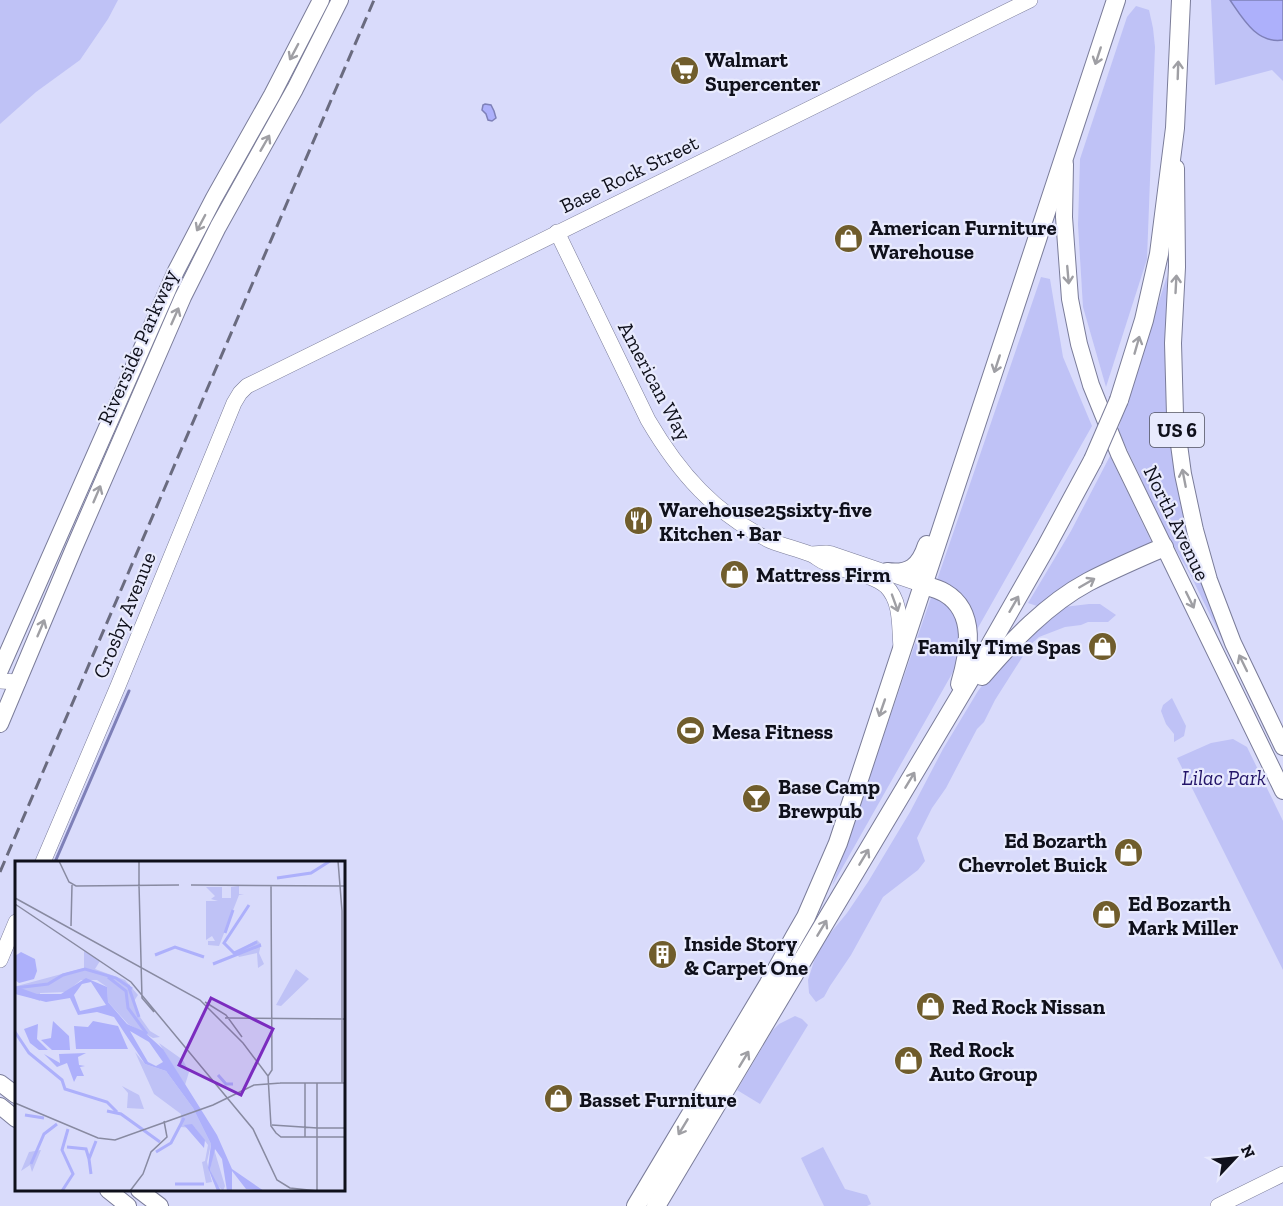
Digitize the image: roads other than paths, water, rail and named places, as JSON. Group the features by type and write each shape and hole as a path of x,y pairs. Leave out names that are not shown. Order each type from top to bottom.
{"highway":[{"path":"636,1206 768,985 806,916 838,843 1116,0"},
{"path":"657,1206 953,709 1093,460 1119,400 1133,357 1152,286 1160,245 1175,128 1181,0"},
{"path":"887,572 897,573 910,570 921,560 952,469 971,443"},
{"path":"953,709 1004,651 1051,607 1088,582 1164,547"},
{"path":"923,585 942,591 955,601 964,615 968,629 966,663 953,709"}],"main road":[{"name":"Riverside Parkway","path":"0,671 176,271 321,0"},
{"name":"Riverside Parkway","path":"0,724 188,287 223,217 312,57 340,0"},
{"name":"North Avenue","path":"1175,128 1177,267 1173,343 1175,415 1183,474 1209,580 1233,643 1283,747"},
{"name":"North Avenue","path":"1065,154 1064,217 1070,299 1079,344 1091,385 1119,454 1283,792"},
{"path":"0,643 27,609"},
{"path":"0,1083 15,1094"},
{"path":"0,1106 15,1118"},
{"path":"109,1191 128,1206"},
{"path":"140,1191 160,1206"}],"street":[{"name":"Base Rock Street","path":"247,386 1030,0"},
{"name":"American Way","path":"557,232 648,420 680,469 730,517 784,546 812,554 826,564 873,579 886,587 892,594 898,610 902,653"},
{"name":"Crosby Avenue","path":"43,861 234,403 247,386"},
{"name":"American Way","path":"812,554 832,554 923,585"},
{"path":"0,671 18,682"},
{"path":"0,960 15,924"},
{"path":"1218,1206 1283,1174"}],"waterway":[{"path":"55,861 129,691"}],"railway":[{"path":"0,872 374,0"}],"place":[{"name":"Walmart Supercenter","path":"684,71"},
{"name":"American Furniture Warehouse","path":"848,239"},
{"name":"Warehouse25sixty-five Kitchen + Bar","path":"638,521"},
{"name":"Mattress Firm","path":"735,574"},
{"name":"Family Time Spas","path":"1102,646"},
{"name":"Mesa Fitness","path":"691,731"},
{"name":"Base Camp Brewpub","path":"757,798"},
{"name":"Ed Bozarth Chevrolet Buick","path":"1128,852"},
{"name":"Ed Bozarth Mark Miller","path":"1107,915"},
{"name":"Inside Story & Carpet One","path":"663,955"},
{"name":"Red Rock Nissan","path":"931,1006"},
{"name":"Red Rock Auto Group","path":"908,1061"},
{"name":"Basset Furniture","path":"558,1099"}],"park label":[{"name":"Lilac Park","path":"1224,777"}]}
